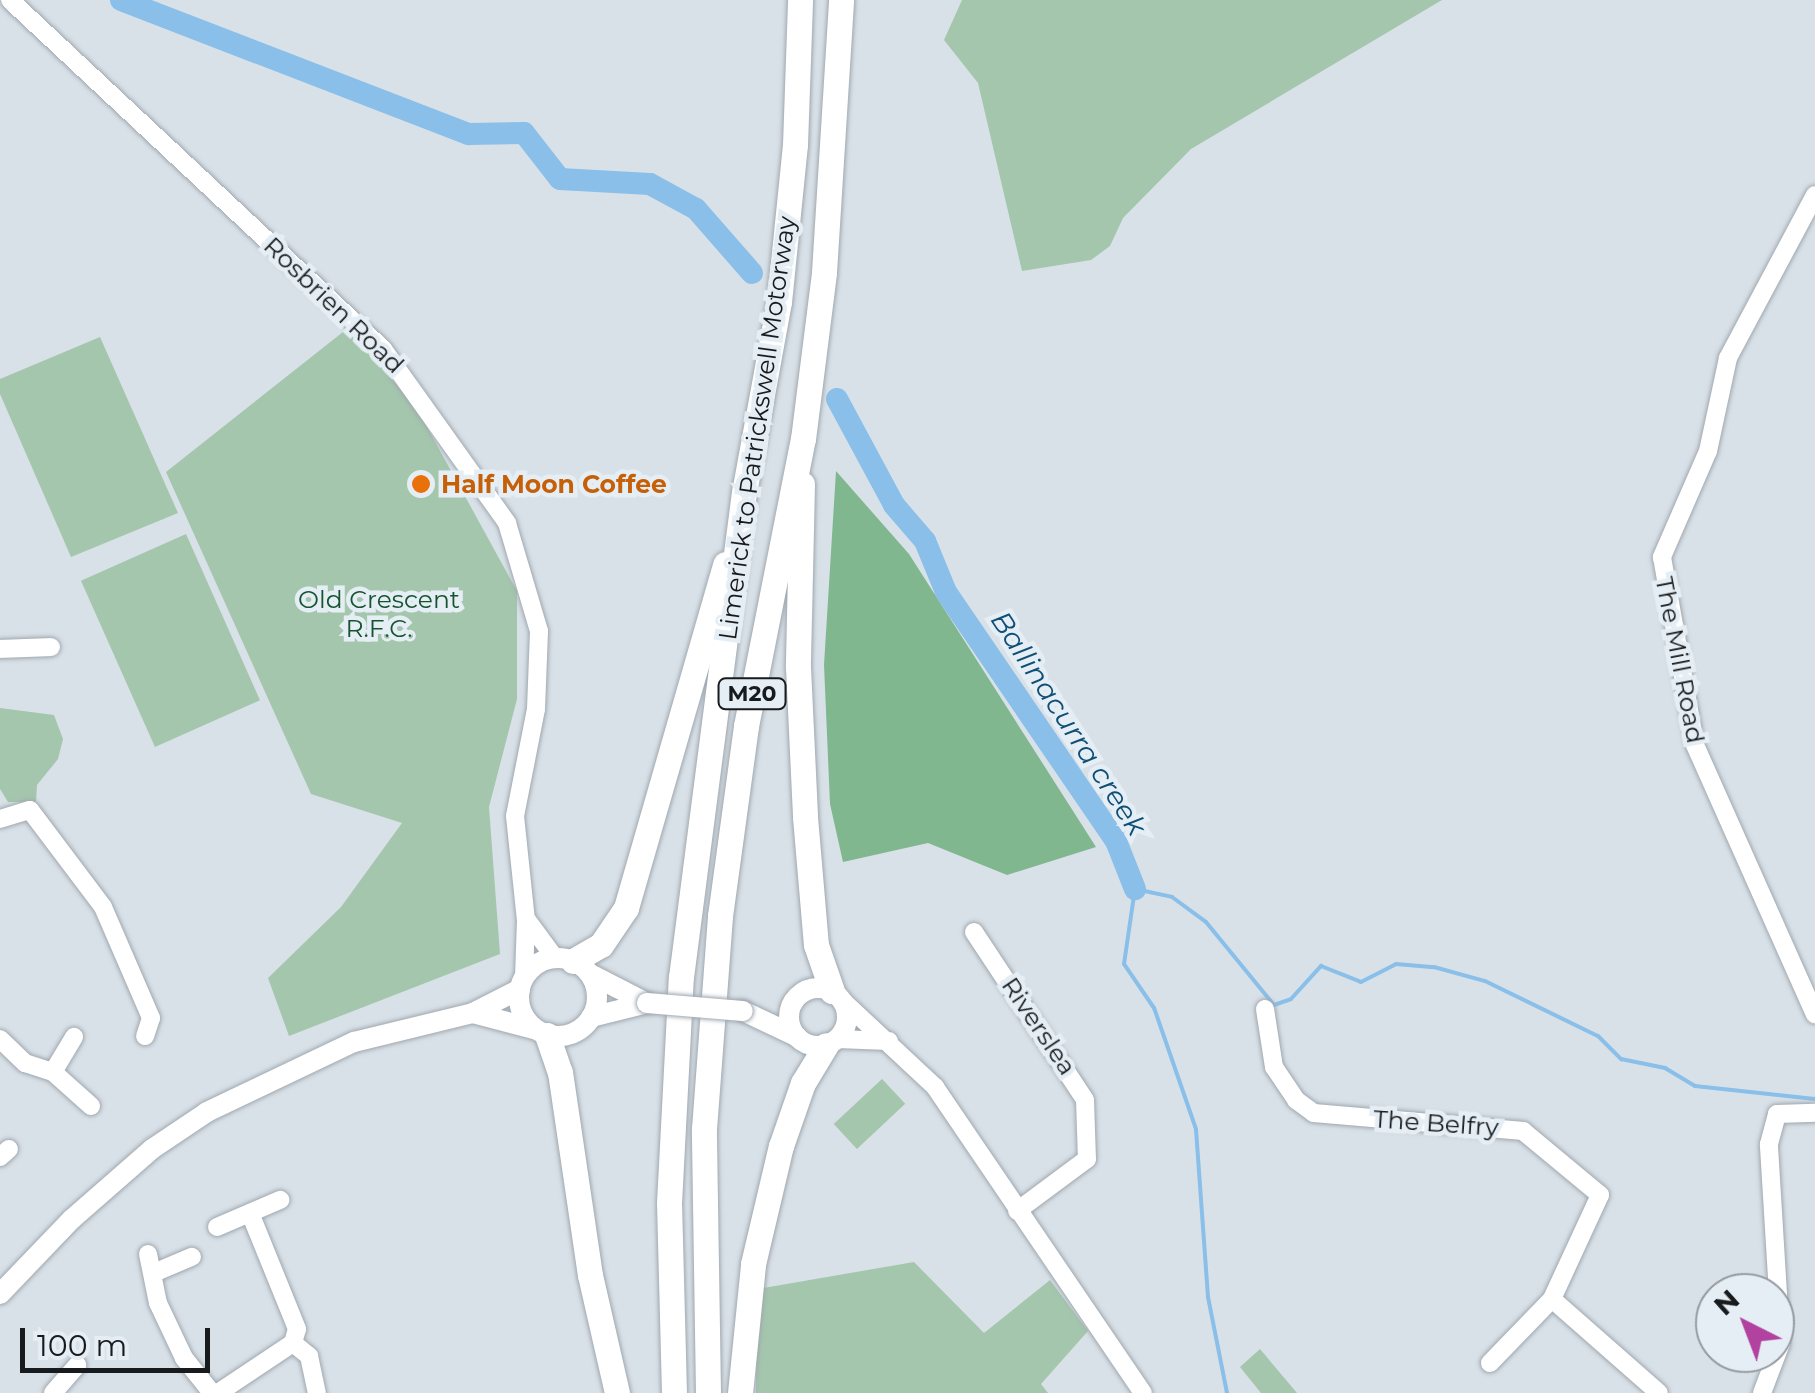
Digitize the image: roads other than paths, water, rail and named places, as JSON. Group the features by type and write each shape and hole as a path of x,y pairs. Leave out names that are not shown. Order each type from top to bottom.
{"highway":[{"name":"Limerick to Patrickswell Motorway","path":"674,1393 669,1203 680,996 744,487 779,302 795,144 800,0"},
{"name":"Limerick to Patrickswell Motorway","path":"708,1393 704,1146 720,916 746,726 803,439 824,272 840,0"},
{"name":"M20","path":"803,439 798,667 805,817 816,945 838,997"},
{"name":"M20","path":"572,964 601,945 626,908 744,487"},
{"path":"542,1032 560,1072 590,1276 617,1393"},
{"path":"740,1393 753,1264 781,1146 803,1083 832,1042"}],"main road":[{"path":"572,964 597,995 592,1017"},
{"path":"0,1294 152,1149 289,1070 354,1042 473,1014 522,983 572,964 647,1003"},
{"path":"522,983 521,1011 542,1032"},
{"path":"473,1014 542,1032 572,1033 592,1017 647,1003 743,1011 794,999 808,989 838,997 847,1022 832,1042 796,1036 743,1011"},
{"path":"794,999 789,1018 796,1036"}],"street":[{"name":"Rosbrien Road","path":"10,0 383,349 508,523 540,631 536,709 515,816 526,920 522,983"},
{"name":"The Mill Road","path":"1815,195 1728,358 1708,451 1662,556 1677,662 1702,767 1815,1015"},
{"path":"0,649 50,647"},
{"path":"0,820 30,810 72,874 104,907 151,1018 145,1036"},
{"path":"526,920 572,964"},
{"name":"Riverslea","path":"974,932 1085,1100 1087,1159 1017,1211"},
{"path":"838,997 935,1088 1144,1393"},
{"name":"The Belfry","path":"1265,1009 1274,1067 1296,1100 1314,1112 1523,1131 1600,1195 1552,1299 1490,1363"},
{"path":"0,1038 25,1063 53,1072 91,1106"},
{"path":"53,1072 74,1038"},
{"path":"832,1042 889,1042"},
{"path":"1762,1393 1781,1343 1769,1144 1777,1114 1815,1113"},
{"path":"217,1228 280,1200"},
{"path":"148,1254 156,1272 158,1303 184,1358 215,1393 292,1343 298,1330 250,1213"},
{"path":"156,1272 192,1257"},
{"path":"1552,1299 1659,1393"},
{"path":"292,1343 310,1356 318,1393"},
{"path":"53,1393 78,1366"}],"waterway":[{"name":"Ballinacurra creek","path":"121,0 469,134 524,133 560,179 650,184 696,209 752,273"},
{"name":"Ballinacurra creek","path":"837,399 894,505 925,541 946,592 1116,841 1135,889"},
{"path":"1227,1393 1208,1297 1196,1129 1154,1008 1124,964 1135,889 1172,897 1206,922 1274,1005 1291,999 1321,966 1361,982 1396,964 1434,967 1485,981 1598,1036 1621,1059 1665,1068 1695,1086 1815,1099"}],"place":[{"name":"Half Moon Coffee","path":"421,484"}],"park label":[{"name":"Old Crescent R.F.C.","path":"379,614"}]}
